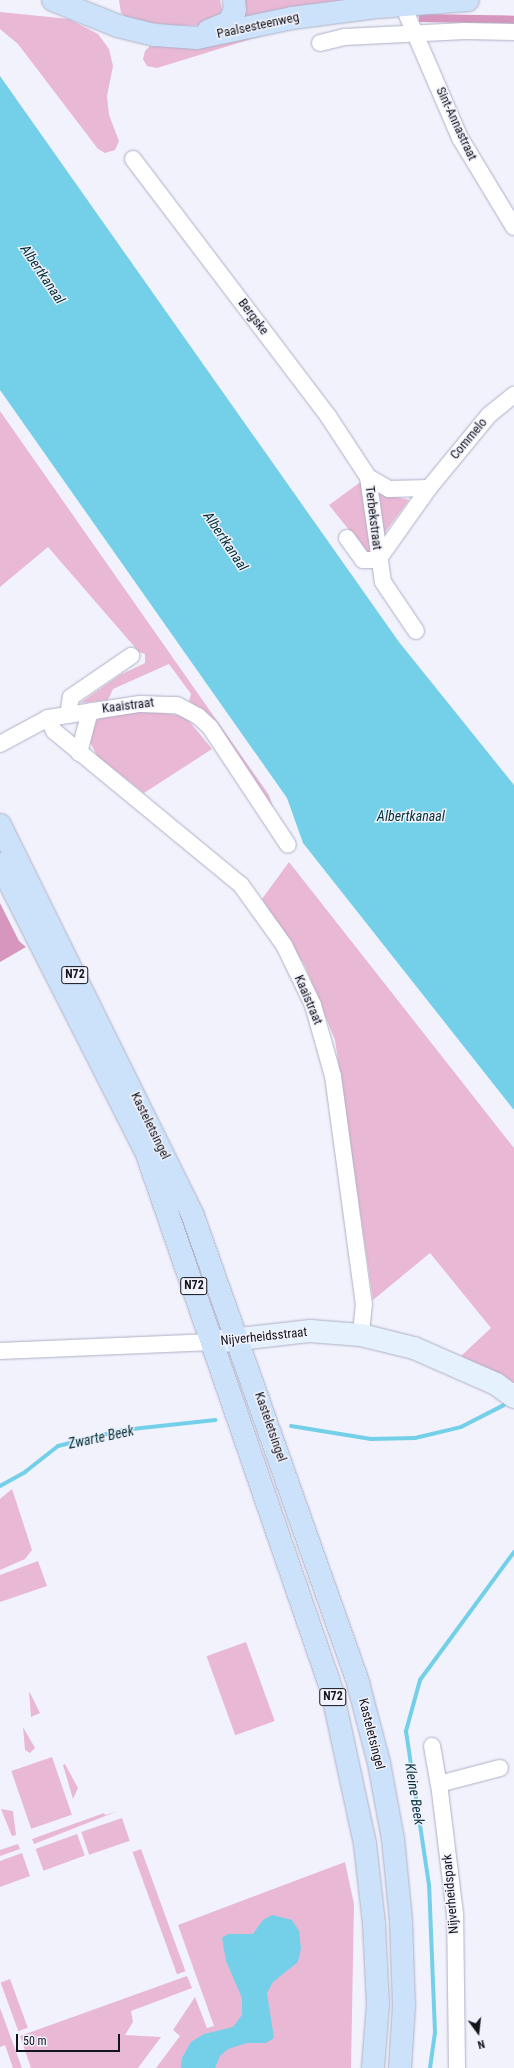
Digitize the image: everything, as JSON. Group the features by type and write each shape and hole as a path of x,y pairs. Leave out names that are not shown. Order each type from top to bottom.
{"main road":[{"name":"Paalsesteenweg","path":"52,0 105,22 155,35 197,38 292,18 385,6 468,0"},
{"path":"102,0 105,22"},
{"path":"197,38 229,22 235,10 234,0"},
{"name":"Kasteletsingel","path":"0,825 193,1216 335,1613 379,1763 394,1839 401,1921 404,2005 400,2068"},
{"name":"Kasteletsingel","path":"0,864 147,1154 332,1691 352,1770 374,1923 378,2004 373,2068"}],"street":[{"name":"Sint-Annastraat","path":"407,16 460,138 514,227"},
{"path":"320,43 344,37 514,32"},
{"name":"Bergske","path":"134,159 328,416 368,477"},
{"name":"Commelo","path":"378,560 430,488 489,415 514,395"},
{"path":"368,477 389,489 430,488"},
{"name":"Terbekstraat","path":"368,477 378,560 383,582 416,631"},
{"name":"Terbekstraat","path":"347,538 363,560 378,560"},
{"path":"68,715 71,697 131,656"},
{"name":"Kaaistraat","path":"0,744 48,718 160,702 198,716 210,727 288,845"},
{"name":"Kaaistraat","path":"79,753 90,711"},
{"name":"Kaaistraat","path":"48,718 54,732 241,885 284,945 313,1005 337,1098 364,1304 361,1335"},
{"name":"Nijverheidsstraat","path":"0,1350 213,1342 237,1338 310,1331 361,1335 414,1348 496,1384 514,1397"},
{"name":"Nijverheidspark","path":"432,1746 439,1784 455,1914 457,2068"},
{"path":"439,1784 500,1768"}],"shaded area":[{"path":"119,0 220,0 222,14 204,25 177,26 130,20 121,13"},
{"path":"245,0 369,0 241,21"},
{"path":"0,12 69,19 98,34 109,49 113,66 107,96 109,115 119,141 115,150 105,153 98,149 18,44 0,29"},
{"path":"419,14 514,16 514,24 419,22"},
{"path":"274,32 157,68 147,66 143,59 145,51 153,43"},
{"path":"0,411 269,795 274,810 223,733 209,715 189,701 191,694 169,664 113,689 108,700 80,703 120,675 145,663 145,654 139,652 48,547 0,587"},
{"path":"362,481 372,553 370,556 329,505"},
{"path":"377,492 409,500 383,535"},
{"path":"139,710 185,716 212,749 144,793 97,756 87,736 92,724 100,718"},
{"path":"289,862 514,1148 514,1384 461,1356 491,1328 430,1253 373,1300 335,1040 305,966 262,899"},
{"path":"0,903 19,941 26,947 0,962"},
{"path":"12,1489 32,1550 25,1559 0,1570 0,1499"},
{"path":"38,1561 47,1586 0,1602 0,1575"},
{"path":"246,1642 275,1721 235,1735 207,1656"},
{"path":"29,1691 40,1713 31,1717"},
{"path":"23,1727 35,1748 30,1753 25,1750"},
{"path":"52,1757 72,1815 31,1829 11,1771"},
{"path":"65,1764 78,1788 73,1799 63,1765"},
{"path":"1,1809 13,1811 16,1835 12,1836"},
{"path":"118,1811 34,1844 32,1839 104,1813 105,1815"},
{"path":"122,1818 130,1841 89,1855 81,1832"},
{"path":"77,1834 85,1856 44,1871 36,1849"},
{"path":"18,1844 20,1849 0,1856 0,1850"},
{"path":"141,1849 185,1971 177,1974 133,1852"},
{"path":"22,1853 30,1876 0,1887 0,1861"},
{"path":"345,1862 354,1904 351,2068 156,2068 180,2036 173,2030 195,1997 207,2028 214,2026 178,1925"},
{"path":"187,1976 192,1988 131,2011 133,2022 125,2035 161,2037 138,2068 31,2068 20,2036"},
{"path":"10,1979 28,2028 18,2031 1,1982"},
{"path":"0,2008 22,2068 13,2068 5,2045 0,2047"}],"water":[{"name":"Albertkanaal","path":"0,76 399,642 514,785 514,1110 303,843 287,798 0,390"},
{"path":"272,1915 292,1920 299,1931 301,1948 298,1962 273,1982 267,1993 274,2038 266,2043 247,2043 228,2049 220,2056 215,2068 181,2068 182,2058 191,2042 204,2034 233,2027 242,2015 242,1998 226,1961 222,1938 228,1934 253,1934 263,1920"}],"waterway":[{"name":"Zwarte Beek","path":"291,1426 371,1439 415,1438 461,1427 504,1405"},
{"name":"Zwarte Beek","path":"0,1486 25,1472 58,1446 123,1430 215,1420"},
{"name":"Kleine Beek","path":"430,2068 435,2032 429,1885 406,1731 420,1680 514,1552"}]}
